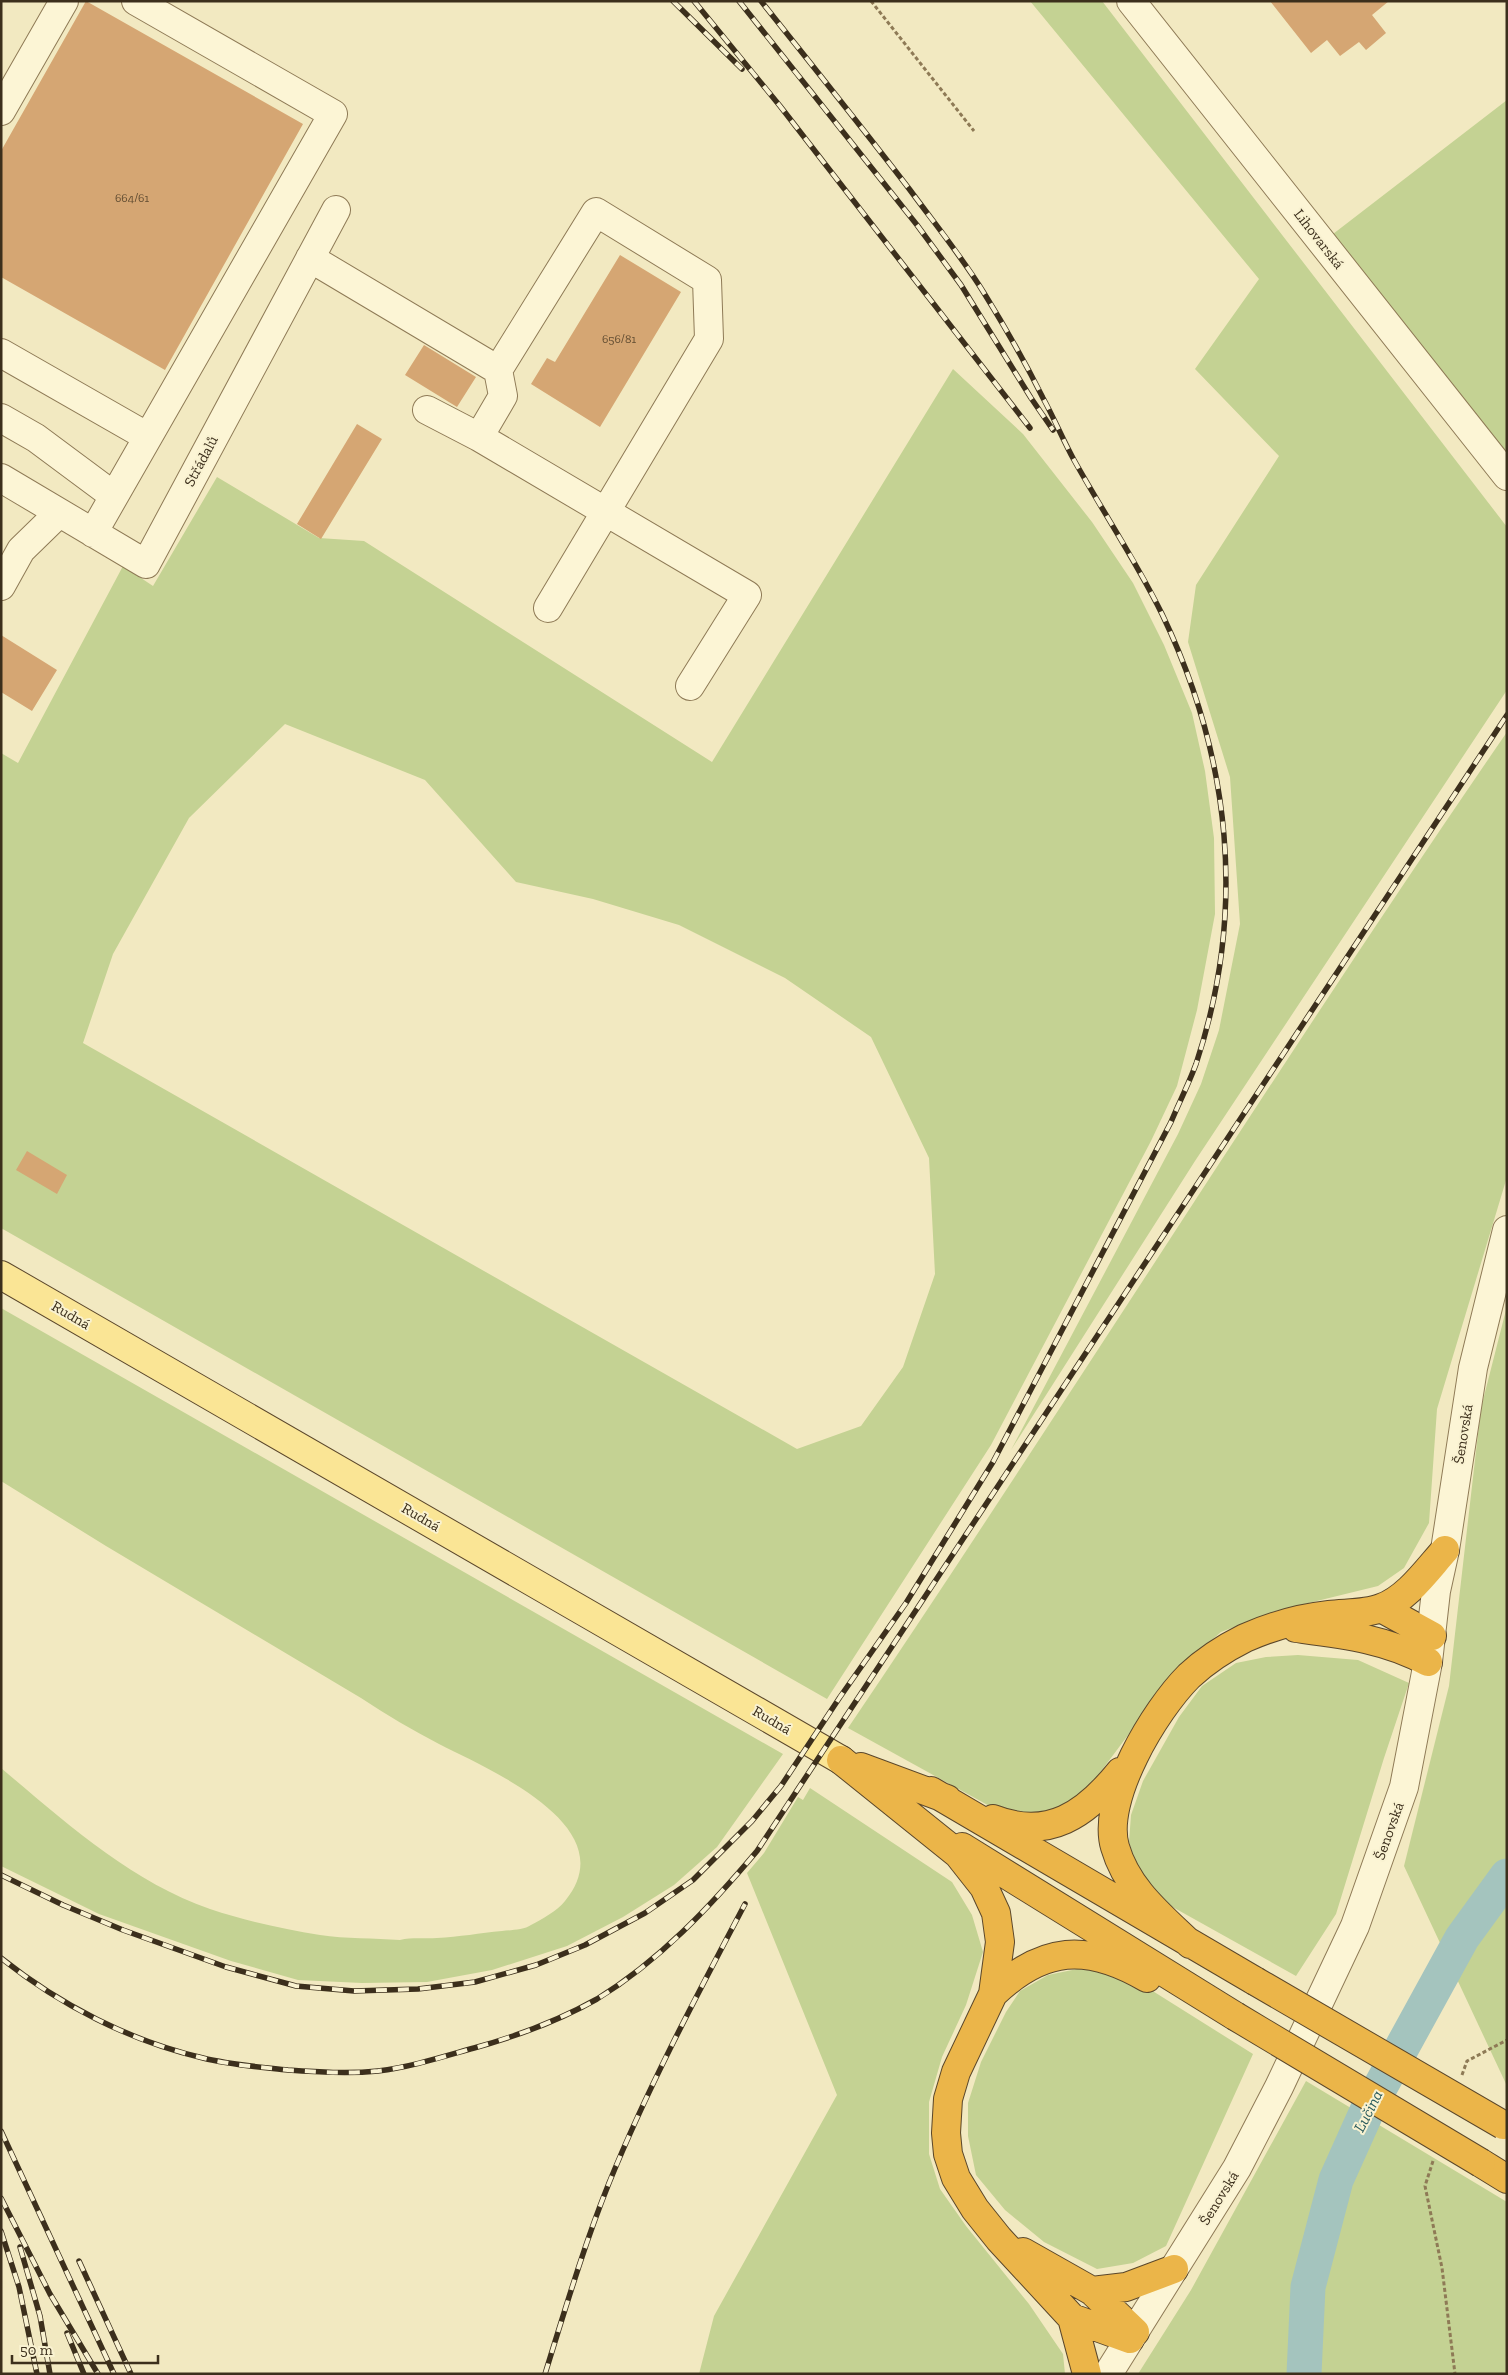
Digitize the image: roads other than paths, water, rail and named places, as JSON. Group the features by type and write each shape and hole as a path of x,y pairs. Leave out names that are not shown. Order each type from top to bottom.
{"highway":[{"path":"1190,1944 1130,1882 1114,1842 1112,1822 1117,1797 1138,1750 1166,1704 1189,1677 1205,1662 1230,1646 1280,1626 1325,1615 1380,1608 1406,1592 1445,1550"},
{"path":"1380,1608 1430,1649"},
{"path":"1280,1626 1372,1640 1407,1650 1430,1649"},
{"path":"841,1760 930,1791 996,1820 1025,1826 1057,1823 1074,1816 1091,1804 1138,1750"},
{"path":"841,1760 958,1854 984,1887 992,1903 996,1913 1000,1942 993,1994 956,2072 948,2099 946,2133 948,2154 956,2178 975,2209 999,2239 1072,2318 1087,2374"},
{"path":"930,1791 1505,2126"},
{"path":"915,1819 1050,1900 1232,2014 1507,2178"},
{"path":"993,1994 1014,1975 1038,1962 1050,1958 1085,1954 1136,1972 1202,2011 1232,2014"},
{"path":"999,2239 1092,2291 1133,2336"},
{"path":"1092,2291 1126,2287 1174,2269"},
{"path":"1072,2318 1133,2336"}],"main road":[{"name":"Rudná","path":"1,1275 841,1760"}],"street":[{"path":"1,111 64,1"},
{"path":"93,533 333,114 136,1"},
{"name":"Lihovarská","path":"1131,1 1507,476"},
{"name":"Střádalů","path":"1,478 146,564 336,210"},
{"path":"479,436 503,396 498,370 596,212 707,280 709,338 548,608"},
{"path":"310,258 498,370"},
{"path":"1,353 148,437"},
{"path":"427,410 479,436 747,595 690,686"},
{"path":"1,418 36,438 114,496"},
{"path":"1,586 11,544 59,513"},
{"name":"Šenovská","path":"1108,2374 1237,2168 1355,1926 1404,1787 1430,1649 1436,1592 1445,1550 1473,1368 1507,1230"}],"waterway":[{"name":"Lučina","path":"1304,2374 1308,2287 1336,2180 1367,2111 1462,1938 1507,1876"}],"railway":[{"path":"673,1 742,69"},
{"path":"694,1 780,106 1030,428"},
{"path":"739,1 917,225 961,285 1053,430"},
{"path":"1,1875 63,1905 123,1930 226,1967 296,1986 354,1991 418,1989 475,1982 536,1965 585,1945 645,1913 693,1880 752,1821 781,1786 906,1603 993,1462 1171,1122 1196,1064 1212,1007 1222,949 1226,892 1224,836 1217,779 1204,724 1185,668 1152,594 1074,460 1022,358 976,280 910,190 761,1"},
{"path":"1,1958 47,1991 72,2006 149,2042 203,2058 246,2066 333,2072 367,2072 402,2067 505,2039 583,2007 642,1968 683,1932 757,1851 1507,715"},
{"path":"545,2374 591,2230 624,2147 674,2042 745,1904"},
{"path":"1,2131 114,2374"},
{"path":"1,2198 50,2294 98,2374"},
{"path":"1,2231 19,2287 37,2374"},
{"path":"20,2247 40,2316 50,2374"},
{"path":"79,2261 131,2374"},
{"path":"67,2333 84,2374"}]}
